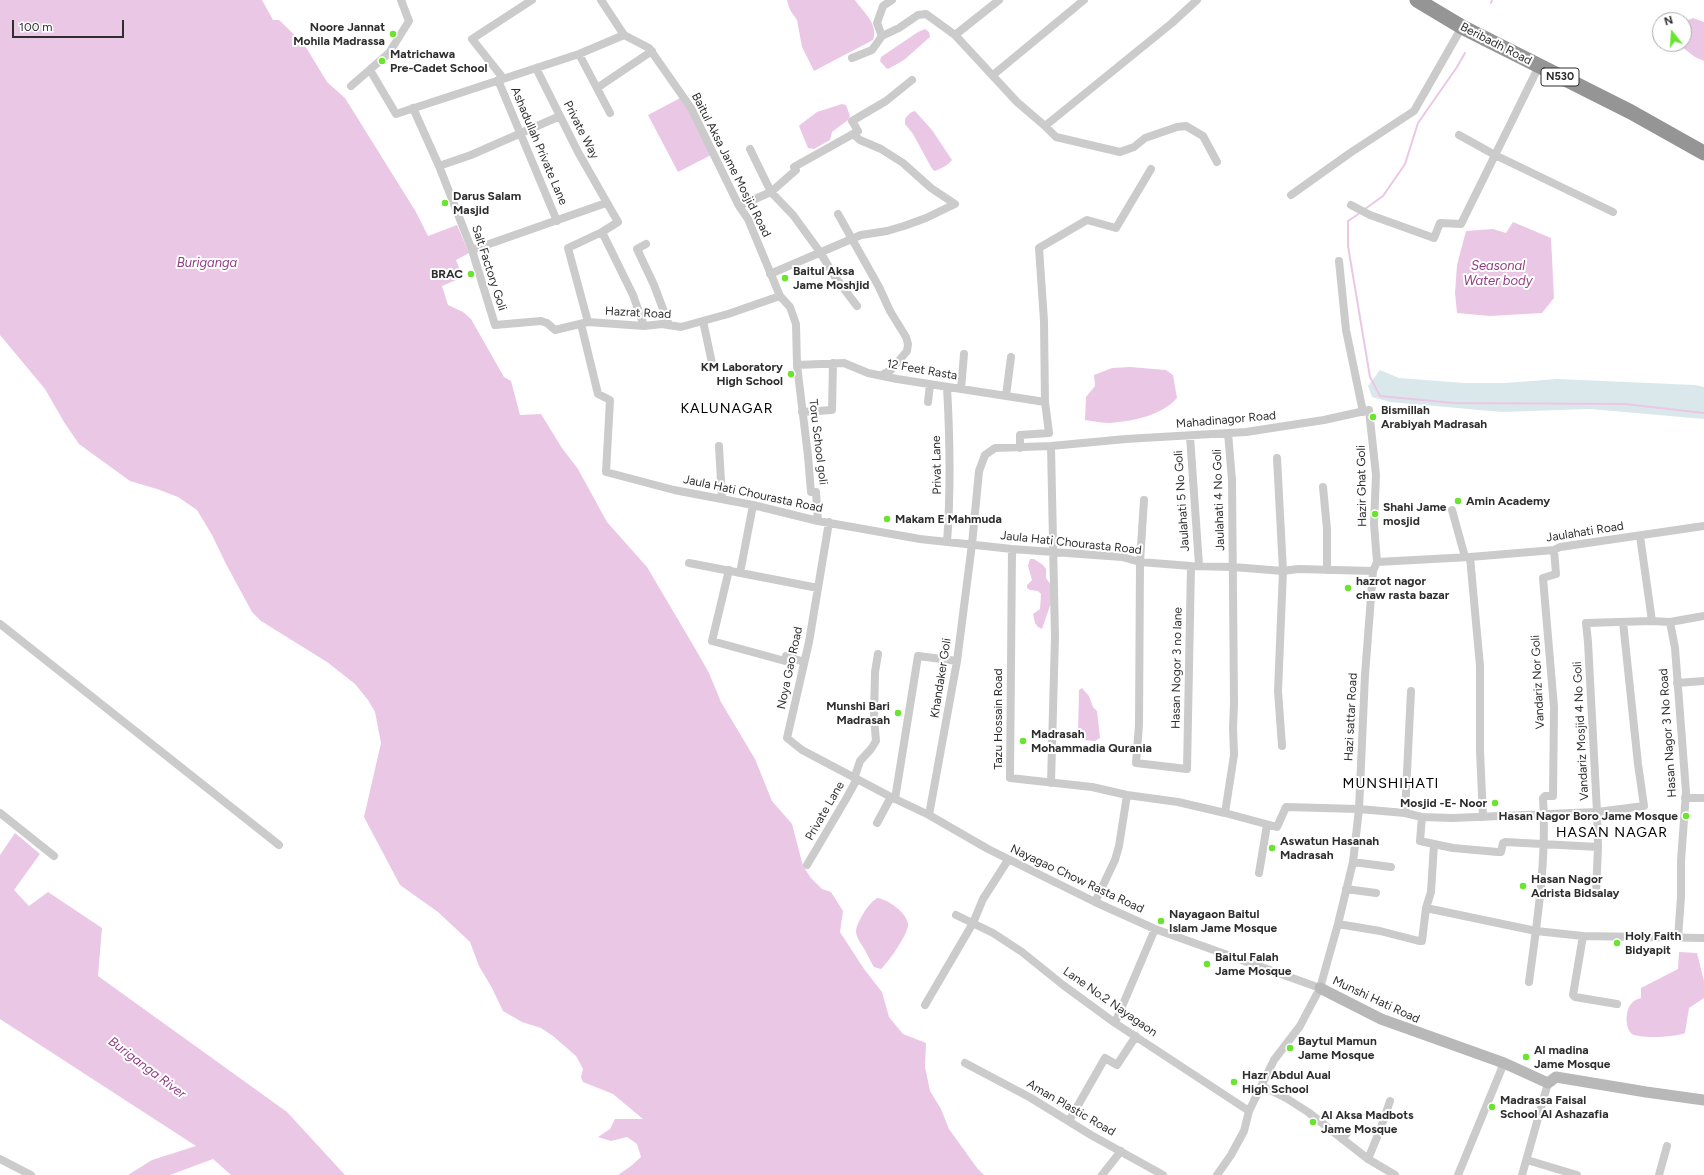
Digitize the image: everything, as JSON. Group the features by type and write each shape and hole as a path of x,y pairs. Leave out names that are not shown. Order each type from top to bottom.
{"highway":[{"name":"Beribadh Road","path":"1417,0 1462,27 1631,112 1704,153"}],"street":[{"path":"352,86 389,53 409,21 401,0"},
{"name":"Ashadullah Private Lane","path":"532,0 472,39 501,79 520,134 557,221"},
{"name":"Baitul Aksa Jame Mosjid Road","path":"601,0 624,35 649,48 691,108 739,206 748,219 780,296 790,307 796,324 797,364"},
{"path":"882,36 877,23 883,6 892,0"},
{"path":"955,35 999,0"},
{"path":"993,75 1084,0"},
{"path":"1045,126 1172,23 1198,0"},
{"path":"852,58 872,50 882,36 899,28 918,15 926,14 955,35 969,52 993,75 1017,102 1056,137 1120,152 1134,147 1145,138 1177,127 1186,126 1203,136 1218,162"},
{"path":"1291,195 1350,152 1414,111 1462,27"},
{"path":"370,70 396,114 579,54 624,35"},
{"path":"597,88 652,52"},
{"path":"579,54 610,114"},
{"path":"1354,207 1370,215 1434,238 1440,223 1461,224 1539,66"},
{"name":"Private Way","path":"536,68 606,203 618,222 602,232"},
{"path":"739,206 771,192 796,170 794,167 858,131 852,121 886,101 912,80"},
{"name":"Salt Factory Goli","path":"413,108 439,166 472,250 495,325"},
{"path":"439,166 520,134 560,116"},
{"path":"770,274 852,238 867,233 887,231 904,226 926,218 955,204 931,188 903,164 881,148 860,140 853,134"},
{"path":"1459,135 1495,155 1612,212"},
{"path":"750,149 771,192 793,215 820,252 835,277 857,306"},
{"path":"1020,448 1020,436 1048,433 1045,402 1044,321 1039,248 1087,220 1116,228 1151,169"},
{"path":"472,250 606,203"},
{"path":"838,214 879,287 890,311 906,337 908,344 907,351 902,358 890,370 882,375"},
{"path":"584,323 568,248 602,232 633,295 644,326"},
{"path":"646,244 637,249 654,285 669,325"},
{"name":"Hazir Ghat Goli","path":"1339,261 1346,330 1366,411 1376,475 1374,524 1377,562"},
{"name":"Hazrat Road","path":"495,325 541,321 547,323 555,330 584,323 644,326 669,325 681,327 780,296"},
{"path":"703,321 712,363"},
{"name":"Jaula Hati Chourasta Road","path":"584,323 598,394 610,400 606,472 674,490 753,505 818,520 894,535 947,542 1122,558 1140,562 1195,566 1284,570 1373,571"},
{"path":"961,389 964,354"},
{"path":"1006,396 1011,358"},
{"name":"12 Feet Rasta","path":"797,364 844,362 868,373 1045,402"},
{"path":"802,412 832,410 833,363"},
{"name":"Toru School goli","path":"797,364 811,492 816,492 818,520"},
{"path":"928,402 930,384"},
{"name":"Privat Lane","path":"947,387 950,440 950,503 947,542"},
{"name":"Mahadinagor Road","path":"999,449 1228,433 1293,425 1366,411"},
{"name":"Jaulahati 4 No Goli","path":"1226,812 1234,755 1232,480 1228,433"},
{"name":"Jaulahati 5 No Goli","path":"1190,436 1195,566"},
{"path":"719,446 722,500"},
{"path":"1051,446 1055,637 1051,783"},
{"name":"Khandaker Goli","path":"929,815 957,661 972,544 978,471 985,455 995,448 999,449"},
{"path":"1277,458 1284,570 1278,691 1282,746"},
{"path":"1323,487 1327,570"},
{"path":"1140,562 1144,500"},
{"path":"740,573 753,505"},
{"path":"1452,510 1467,557 1480,666 1480,752 1483,817"},
{"name":"Noya Gao Road","path":"830,522 804,662 786,738 802,750 857,779"},
{"name":"Jaulahati Road","path":"1377,562 1554,550 1560,547 1704,526"},
{"path":"1640,536 1652,621"},
{"name":"Tazu Hossain Road","path":"1012,549 1010,778 1092,787 1127,795 1178,802 1226,812 1267,825"},
{"name":"Vandariz Nor Goli","path":"1544,814 1544,797 1553,796 1554,707 1543,578 1556,574 1554,550"},
{"path":"689,562 818,588"},
{"name":"Hasan Nogor 3 no lane","path":"1140,562 1139,725 1136,763 1187,769 1195,566"},
{"name":"Hazi sattar Road","path":"1217,1175 1231,1155 1244,1131 1249,1111 1274,1060 1300,1026 1320,988 1338,924 1353,862 1359,809 1373,571 1377,562"},
{"path":"729,570 712,641 785,661 786,656 804,662"},
{"path":"1260,873 1267,825 1278,827 1286,807 1359,809 1405,813 1422,817 1483,817 1598,812 1644,806 1621,622 1670,622 1704,616"},
{"name":"Vandariz Mosjid 4 No Goli","path":"1596,893 1598,812 1588,642 1585,627 1586,623 1589,622 1621,622"},
{"name":"Hasan Nagor 3 No Road","path":"1670,622 1675,648 1685,798 1678,938"},
{"path":"0,624 279,845"},
{"name":"Private Lane","path":"807,865 857,779 855,776 860,761 876,741 874,718 875,672 878,654"},
{"path":"877,823 893,798 918,656 957,661"},
{"path":"1677,683 1704,681"},
{"path":"1405,813 1411,691"},
{"name":"Nayagao Chow Rasta Road","path":"857,779 929,815 1008,860 1095,902 1156,929 1320,988"},
{"path":"1095,902 1119,846 1127,795"},
{"path":"1685,798 1704,798"},
{"path":"0,813 54,856"},
{"path":"1529,982 1536,931 1544,844 1544,814"},
{"path":"1422,817 1420,841 1453,848 1501,852 1503,842 1598,847"},
{"path":"1338,924 1380,931 1419,942 1422,941 1426,908 1431,892 1434,844"},
{"path":"925,1005 973,923 983,899 1008,860"},
{"path":"1353,862 1391,867"},
{"path":"1346,889 1376,893"},
{"path":"1426,908 1536,931 1583,936 1704,938"},
{"name":"Lane No.2 Nayagaon","path":"956,915 993,933 1022,952 1063,985 1115,1023 1249,1111"},
{"path":"1115,1023 1156,929"},
{"path":"1583,936 1573,995 1574,997 1617,1004"},
{"name":"Munshi Hati Road","path":"1320,988 1381,1019 1504,1063 1548,1083"},
{"path":"1069,1121 1104,1058 1117,1065 1136,1036"},
{"name":"Aman Plastic Road","path":"965,1063 1031,1098 1163,1175"},
{"path":"1458,1175 1504,1063"},
{"path":"1522,1175 1548,1083 1556,1077 1704,1100"},
{"path":"1262,1086 1302,1108 1368,1159 1395,1175"},
{"path":"1368,1159 1385,1118 1390,1101"},
{"path":"1342,1139 1348,1132"},
{"path":"1659,1175 1667,1146"},
{"path":"1102,1175 1121,1151"},
{"path":"0,1159 31,1175"},
{"path":"1527,1160 1577,1175"}],"shaded area":[{"path":"1380,370 1399,378 1465,383 1505,383 1557,379 1695,385 1704,387 1704,419 1590,409 1502,412 1390,402 1372,397 1368,386"}],"water":[{"name":"Buriganga","path":"0,0 262,0 273,20 279,20 304,44 327,82 345,98 416,212 428,236 457,225 469,253 456,260 463,277 442,286 448,305 463,312 471,319 504,377 511,381 520,415 541,414 562,448 578,469 607,522 647,567 709,673 721,702 755,759 772,801 792,824 803,866 811,878 822,889 831,892 843,911 840,932 864,969 882,992 889,1017 903,1034 926,1043 925,1067 930,1091 941,1109 949,1129 977,1168 984,1175 618,1175 641,1157 637,1144 627,1137 611,1141 598,1137 610,1129 615,1119 643,1119 613,1094 583,1082 581,1077 583,1069 576,1056 553,1036 541,1028 522,1022 503,1011 479,966 470,942 438,912 400,885 364,817 381,743 375,712 368,700 355,684 327,662 261,621 252,612 212,535 197,510 178,497 130,481 79,444 45,389 0,335"},
{"path":"787,0 855,0 872,23 874,29 873,40 814,71 802,47 797,20 790,10"},
{"path":"1692,18 1704,22 1704,61 1688,52 1692,52"},
{"path":"925,29 929,32 930,37 904,60 888,69 880,61 881,57 918,32"},
{"path":"682,97 711,155 678,172 648,115"},
{"path":"842,104 846,105 850,116 848,120 832,132 830,140 814,149 808,148 799,126 817,112"},
{"path":"915,111 932,130 952,160 942,168 934,171 913,134 905,124 905,119 910,113"},
{"name":"Seasonal Water body","path":"1513,222 1551,238 1554,298 1542,313 1490,316 1457,313 1455,293 1457,265 1466,231 1493,229 1506,233"},
{"path":"1130,367 1166,370 1173,375 1177,398 1163,409 1137,419 1110,423 1085,420 1086,397 1095,386 1094,375 1112,368"},
{"path":"1030,559 1034,559 1043,565 1046,569 1046,578 1051,585 1051,603 1042,629 1035,623 1033,614 1040,609 1041,594 1038,591 1027,588 1027,585 1032,580 1028,566"},
{"path":"1082,688 1089,696 1093,707 1097,711 1100,738 1095,741 1081,740 1078,735 1079,690"},
{"name":"Buriganga River","path":"15,833 40,854 14,890 29,906 48,892 102,928 98,976 287,1112 345,1175 231,1175 213,1159 170,1175 128,1175 152,1160 196,1146 0,1019 0,855"},
{"path":"877,898 887,901 902,912 908,926 897,949 881,969 874,967 856,932 865,911"},
{"path":"1679,952 1697,953 1704,981 1704,998 1689,1008 1685,1033 1675,1036 1659,1037 1643,1037 1632,1034 1627,1024 1629,1007 1634,1001 1641,998 1641,988 1678,969"}],"waterway":[{"path":"1365,209 1383,196 1405,164 1418,123 1465,53"},
{"path":"1360,213 1348,221 1348,246 1370,377 1380,396 1454,403 1625,404 1704,413"}],"place":[{"name":"Noore Jannat Mohila Madrassa","path":"393,34"},
{"name":"Matrichawa Pre-Cadet School","path":"382,61"},
{"name":"Darus Salam Masjid","path":"445,203"},
{"name":"BRAC","path":"471,274"},
{"name":"Baitul Aksa Jame Moshjid","path":"785,278"},
{"name":"KM Laboratory High School","path":"791,374"},
{"name":"Bismillah Arabiyah Madrasah","path":"1373,417"},
{"name":"Amin Academy","path":"1458,501"},
{"name":"Shahi Jame mosjid","path":"1375,514"},
{"name":"Makam E Mahmuda","path":"887,519"},
{"name":"hazrot nagor chaw rasta bazar","path":"1348,588"},
{"name":"Munshi Bari Madrasah","path":"898,713"},
{"name":"Madrasah Mohammadia Qurania","path":"1023,741"},
{"name":"Mosjid -E- Noor","path":"1495,803"},
{"name":"Hasan Nagor Boro Jame Mosque","path":"1686,816"},
{"name":"Aswatun Hasanah Madrasah","path":"1272,848"},
{"name":"Hasan Nagor Adrista Bidsalay","path":"1523,886"},
{"name":"Nayagaon Baitul Islam Jame Mosque","path":"1161,921"},
{"name":"Holy Faith Bidyapit","path":"1617,943"},
{"name":"Baitul Falah Jame Mosque","path":"1207,964"},
{"name":"Baytul Mamun Jame Mosque","path":"1290,1048"},
{"name":"Al madina Jame Mosque","path":"1526,1057"},
{"name":"Hazr Abdul Aual High School","path":"1234,1082"},
{"name":"Madrassa Faisal School Al Ashazafia","path":"1492,1107"},
{"name":"Al Aksa Madbots Jame Mosque","path":"1313,1122"}],"district":[{"name":"KALUNAGAR","path":"727,409"},
{"name":"MUNSHIHATI","path":"1391,784"},
{"name":"HASAN NAGAR","path":"1612,833"}]}
